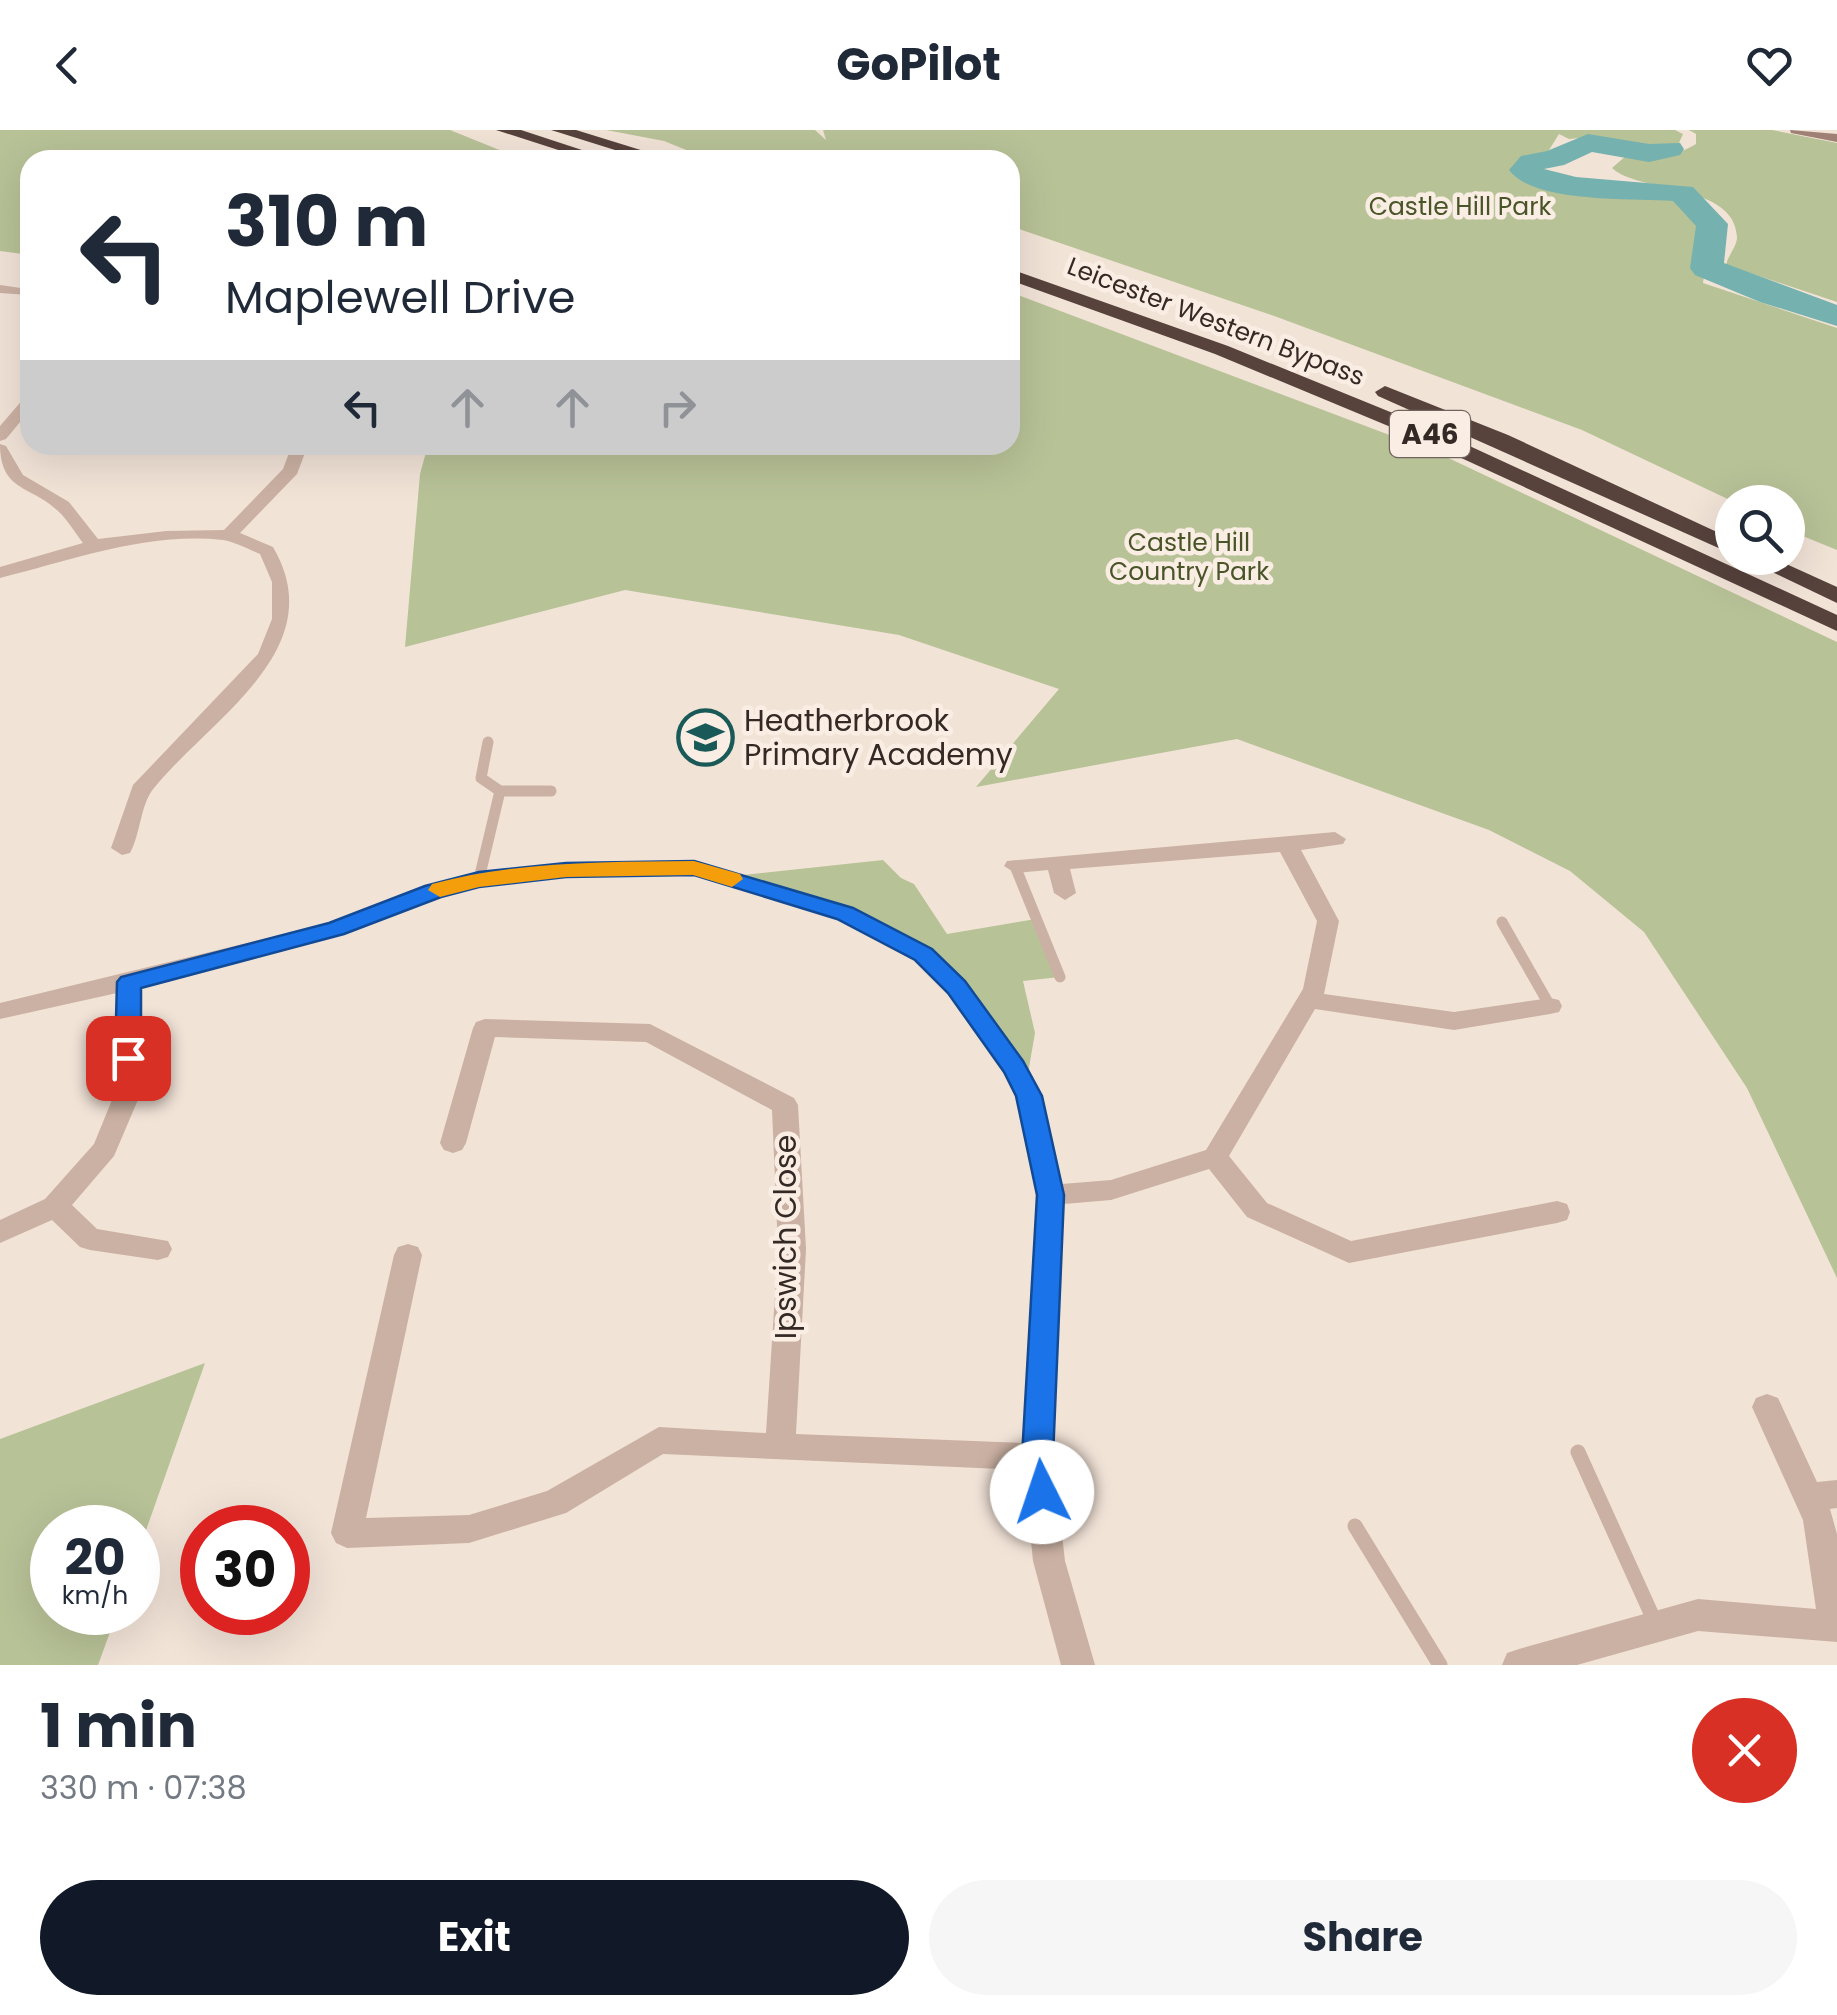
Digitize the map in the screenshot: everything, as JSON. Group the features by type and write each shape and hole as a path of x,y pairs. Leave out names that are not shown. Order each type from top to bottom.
{"highway":[{"path":"504,130 574,150"},
{"path":"560,130 630,150"},
{"name":"Leicester Western Bypass","path":"1020,261 1169,310 1389,394 1500,440 1715,539"},
{"name":"Leicester Western Bypass","path":"1020,278 1184,335 1396,420 1513,470 1837,624"},
{"path":"1792,575 1837,596"}],"street":[{"path":"1796,130 1837,138"},
{"path":"0,436 20,412"},
{"path":"0,449 17,478 63,506 94,545"},
{"path":"230,535 292,472 297,455"},
{"path":"0,574 94,545 166,536 230,535 267,552 282,582 280,619 267,656 140,790 122,848"},
{"path":"1015,866 1335,839"},
{"path":"1050,1195 1111,1190 1216,1157 1314,989 1328,921 1287,845"},
{"path":"1058,865 1065,893"},
{"path":"0,1011 336,929 433,891 479,879 566,870 694,868 845,914 924,955 957,987 1029,1096 1050,1195 1038,1457 1049,1561 1078,1665"},
{"path":"0,1232 55,1206 105,1149 128,1096 129,982"},
{"path":"1308,1000 1454,1021 1550,1006"},
{"name":"Ipswich Close","path":"453,1143 485,1028 650,1033 785,1105 792,1249 780,1447"},
{"path":"1216,1157 1258,1210 1349,1252 1556,1212"},
{"path":"55,1206 90,1239 158,1249"},
{"path":"408,1255 347,1532 469,1530 555,1503 659,1440 1038,1457"},
{"path":"1519,1665 1698,1615 1836,1625 1819,1520 1823,1496 1767,1407"}],"lane":[{"path":"488,742 481,778 500,791 551,792"},
{"path":"479,879 500,791"},
{"path":"1015,866 1060,978"},
{"path":"1502,922 1550,1006"},
{"path":"1578,1452 1657,1626"},
{"path":"1355,1526 1440,1665"}],"green space":[{"path":"0,130 450,130 499,150 20,150 20,254 0,251"},
{"name":"Castle Hill Park","path":"606,130 815,130 826,140 823,130 1675,130 1683,134 1679,143 1649,152 1617,146 1598,136 1569,139 1559,134 1533,176 1682,193 1712,224 1703,283 1837,328 1837,550 1805,537 1805,485 1715,485 1715,493 1582,430 1277,317 1020,229 1020,150 686,150 664,141"},
{"path":"1689,130 1772,130 1837,143 1837,302 1726,265 1737,237 1732,220 1720,207 1703,198 1625,176 1612,168 1627,155 1663,155 1688,148 1696,144 1696,134"},
{"name":"Castle Hill Country Park","path":"1020,296 1440,454 1837,642 1837,1278 1747,1088 1644,932 1570,871 1489,830 1237,739 976,787 1059,689 899,635 625,590 405,647 420,474 425,455 1020,455"},
{"path":"883,860 901,878 914,884 947,934 1036,919 1060,977 1023,981 1035,1033 1026,1085 957,987 868,925 725,877"},
{"path":"205,1363 155,1505 30,1505 30,1635 109,1635 98,1665 0,1665 0,1439"}],"waterway":[{"path":"1670,149 1649,153 1588,143 1554,159 1531,162 1524,170 1555,183 1682,193 1712,224 1707,268 1837,316"}],"slow traffic":[{"path":"440,890 479,879 566,870 694,868 732,879"}],"place":[{"name":"Heatherbrook Primary Academy","path":"705,738"}],"route":[{"path":"128,1058 129,982 336,929 433,891 479,879 566,870 694,868 845,914 924,955 957,987 1029,1096 1050,1195 1038,1457 1042,1492"}]}
